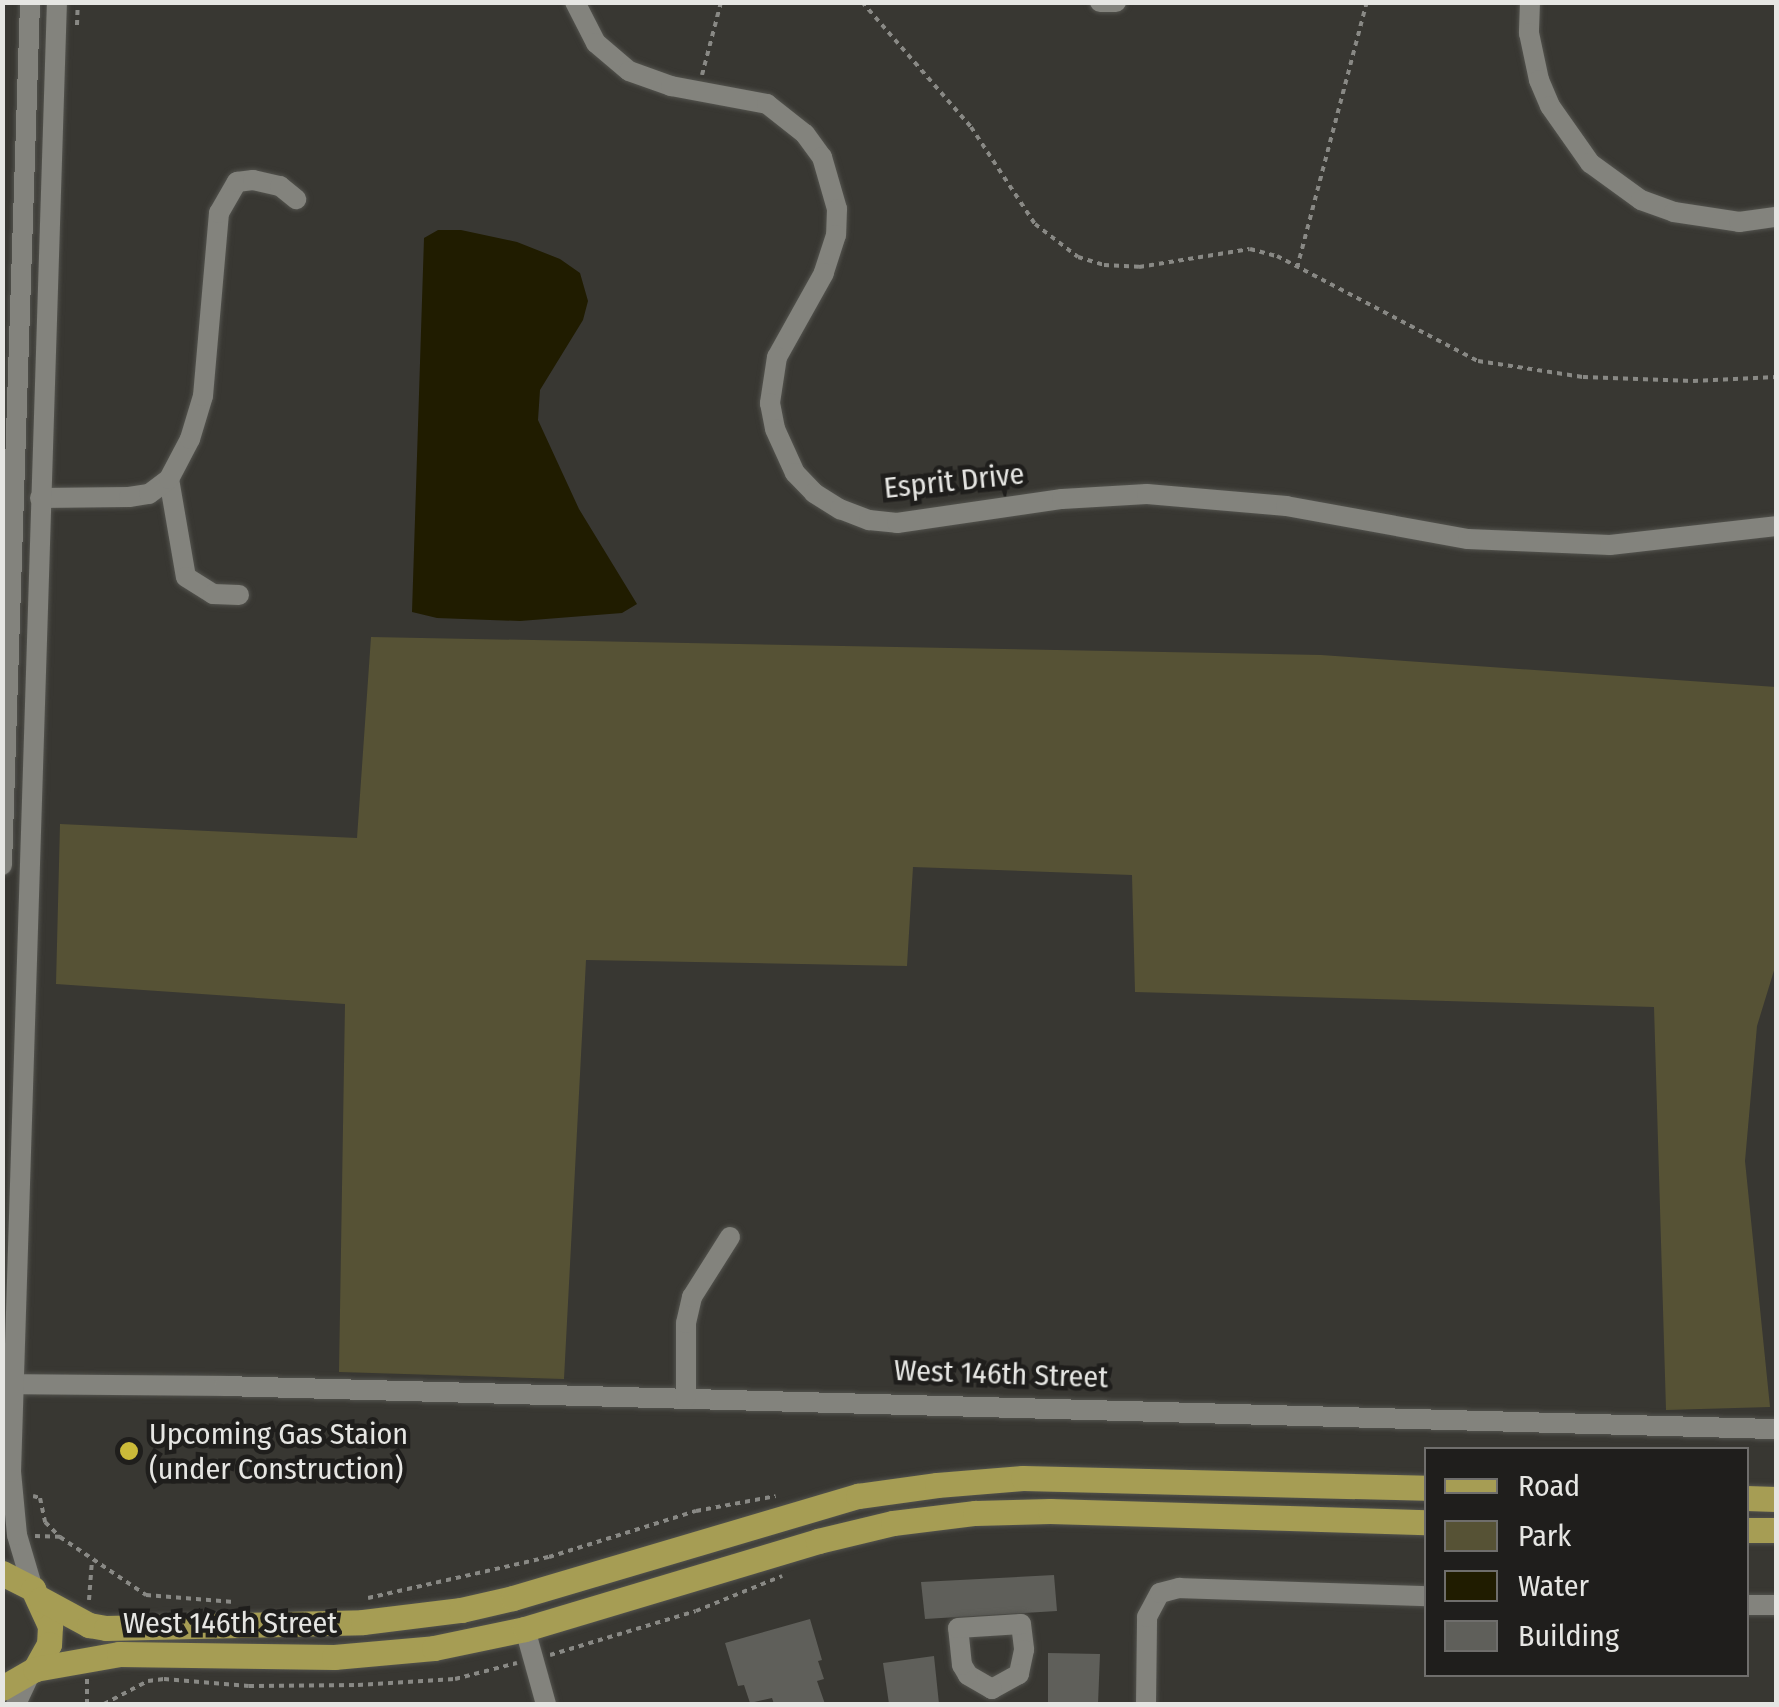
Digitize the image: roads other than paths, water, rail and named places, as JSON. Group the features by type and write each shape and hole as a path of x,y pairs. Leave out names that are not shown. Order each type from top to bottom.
{"main road":[{"name":"West 146th Street","path":"2,1573 89,1626 392,1620 513,1598 858,1496 937,1485 1023,1478 1424,1488"},
{"path":"1749,1498 1776,1498"},
{"name":"West 146th Street","path":"2,1688 32,1672 119,1654 367,1656 434,1648 525,1630 818,1541 926,1518 1050,1511 1424,1522"},
{"path":"1749,1530 1776,1530"},
{"path":"32,1672 50,1635 37,1594"}],"street":[{"path":"2,864 5,638 30,2"},
{"path":"37,1594 16,1535 8,1385 57,2"},
{"name":"Esprit Drive","path":"575,2 583,22 611,58 648,80 733,94 776,110 805,134 822,157 837,209 831,256 777,357 770,403 775,430 795,472 814,492 840,509 869,520 897,523 1062,499 1166,494 1286,506 1468,539 1610,545 1776,526"},
{"path":"1100,2 1116,2"},
{"path":"1530,2 1530,34 1540,80 1550,106 1590,162 1642,200 1674,212 1739,222 1776,217"},
{"path":"40,498 129,497 148,494 169,479 190,439 203,396 218,212 237,182 253,180 280,186 296,199"},
{"path":"169,479 186,577 213,594 239,595"},
{"path":"5,638 35,639"},
{"path":"686,1398 686,1322 692,1297 730,1237"},
{"name":"West 146th Street","path":"8,1385 224,1386 1776,1429"},
{"path":"1146,1704 1147,1617 1160,1592 1180,1588 1424,1596"},
{"path":"1749,1604 1776,1605"},
{"path":"525,1630 546,1704"},
{"path":"16,1704 32,1672"}],"water":[{"path":"438,230 461,230 517,242 560,259 580,273 588,301 583,320 540,390 538,420 579,509 637,604 622,613 520,621 437,618 412,612 424,238"}],"place":[{"name":"Upcoming Gas Staion (under Construction)","path":"129,1451"}]}
